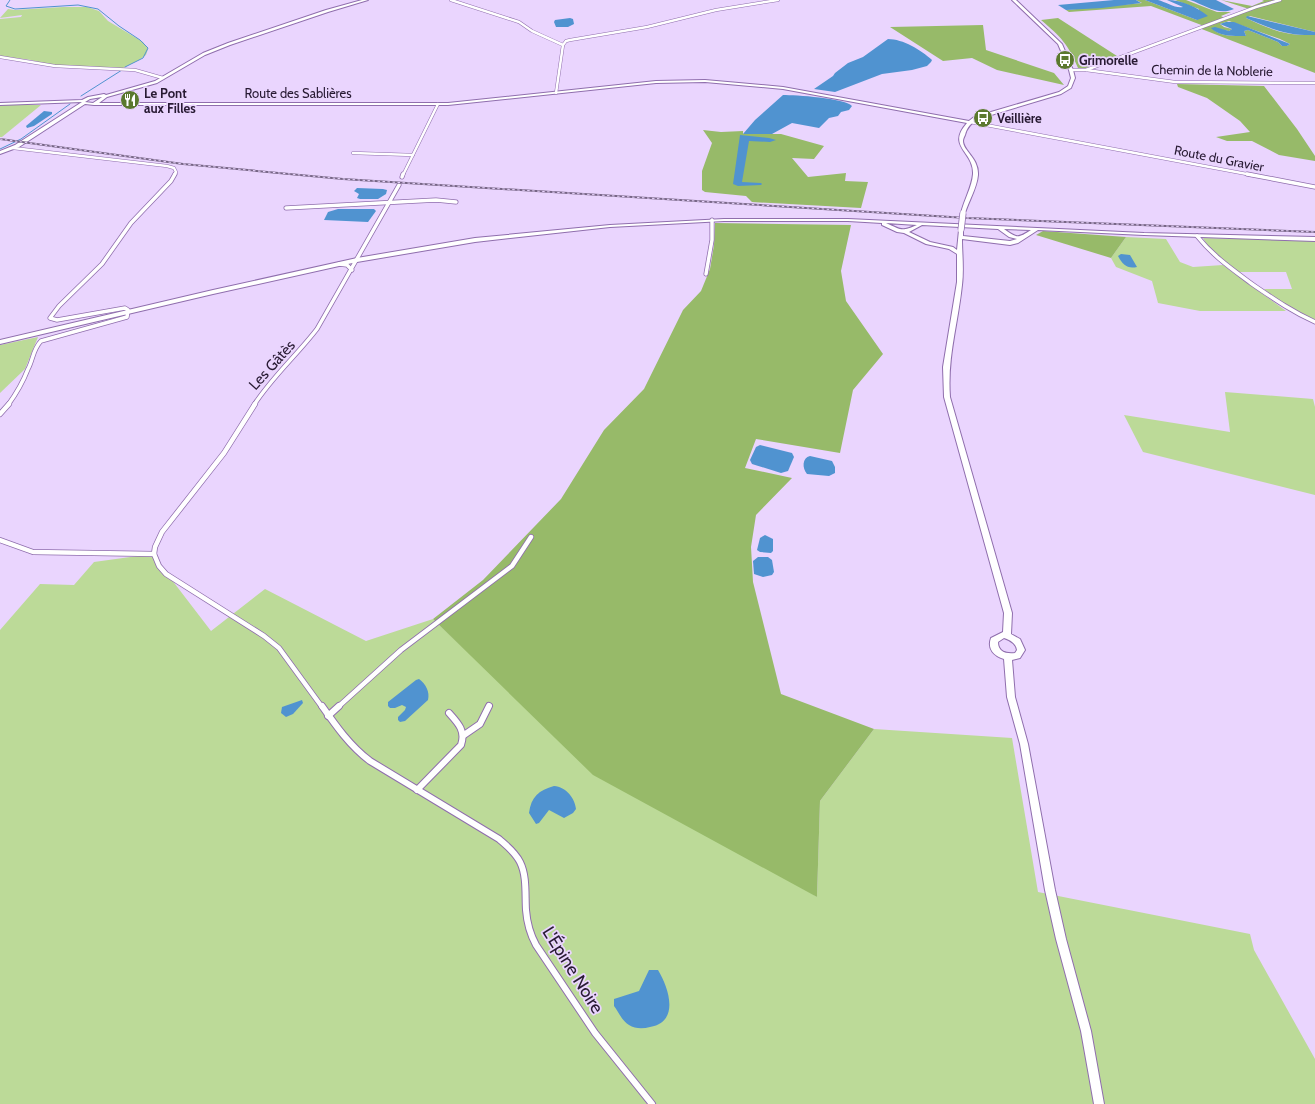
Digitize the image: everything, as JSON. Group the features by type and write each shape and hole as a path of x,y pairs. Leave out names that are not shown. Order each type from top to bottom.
{"street":[{"path":"0,104 45,103 99,99 163,78 204,54 229,44 327,11 366,0"},
{"path":"451,0 519,22 532,32 563,46"},
{"path":"556,42 641,28 716,10 778,0"},
{"path":"1007,636 1008,613 947,397 945,384 947,348 960,283 960,240 963,213 974,181 973,161 963,148 961,142 962,131 973,120 1063,92 1072,85 1071,70 1060,44 1014,0"},
{"path":"1071,70 1086,70 1256,7 1280,0"},
{"path":"556,93 563,46 566,41"},
{"path":"0,57 55,66 136,70 163,78"},
{"name":"Chemin de la Noblerie","path":"1086,70 1175,82 1315,83"},
{"name":"Route des Sablières","path":"92,104 438,104 477,102 667,81 705,81 783,88 926,112"},
{"path":"63,116 92,104 99,99"},
{"name":"Route des Sablières","path":"99,99 119,104"},
{"path":"84,101 92,104"},
{"path":"0,153 15,147 84,101"},
{"path":"402,177 438,104"},
{"path":"926,112 973,120 997,126"},
{"path":"926,112 973,120 997,126"},
{"name":"Route du Gravier","path":"997,126 1315,187"},
{"path":"15,147 166,166 176,170 176,174 128,227 102,264 59,306 50,318 56,320 125,308 128,312"},
{"path":"353,153 413,155"},
{"name":"Les Gâtès","path":"154,554 155,547 162,532 224,453 264,388 310,339 352,270 399,185"},
{"path":"286,208 436,200 456,202"},
{"path":"0,342 357,260 524,234 617,225 712,220 833,220 906,222 922,224 1197,236 1315,239"},
{"path":"706,274 709,263 713,229 712,220"},
{"path":"833,220 881,224 905,232 912,231 922,224"},
{"path":"894,228 893,225 896,222"},
{"path":"906,222 910,225 912,231 928,243 951,248 960,254"},
{"path":"998,227 1009,234 1025,236"},
{"path":"1006,242 1009,229 1013,227"},
{"path":"1020,228 1025,230 1025,236"},
{"path":"951,248 960,240 1016,242 1039,230 1096,231"},
{"path":"1197,236 1209,251 1220,261 1291,311 1315,322"},
{"path":"337,264 347,266 352,270"},
{"path":"0,414 17,391 36,346 48,338 127,317 128,312"},
{"path":"328,716 401,650 512,566 532,536"},
{"path":"0,540 33,552 154,554"},
{"name":"L'Épine Noire","path":"154,554 159,566 166,574 257,632 279,648 328,716 357,751 370,761 499,839 512,850 521,864 524,877 525,918 532,938 545,960 592,1029 621,1068 652,1104"},
{"path":"1007,636 1019,643 1021,650 1017,656 1008,658 999,654 996,650 993,643 996,638 1007,636"},
{"path":"1008,658 1011,697 1024,744 1034,793 1050,890 1086,1031 1099,1104"},
{"path":"464,735 480,724 489,706"},
{"path":"417,790 461,745 464,735 462,727 449,712"}],"green space":[{"path":"1136,0 1145,0 1197,20 1199,9 1175,0 1186,0 1217,12 1231,12 1221,16 1224,18 1204,26 1151,6 1069,12 1066,10 1142,3"},
{"path":"1221,0 1252,6 1264,1 1262,0 1315,0 1315,32 1250,16 1246,18 1263,26 1287,33 1315,35 1315,73 1199,28 1249,9","holes":["1229,21 1290,44 1287,46 1282,46 1278,42 1248,30 1244,31 1246,36 1232,36 1219,33 1212,28 1229,31 1232,29 1224,27 1220,24"]},
{"path":"87,7 99,11 108,21 143,42 148,49 146,55 123,68 49,65 31,60 0,56 0,19 21,17 22,15 0,18 8,9 15,10"},
{"path":"1058,18 1117,56 1086,68 1078,68 1063,41 1041,20"},
{"path":"983,25 986,50 1054,73 1064,85 997,70 972,58 943,61 890,27"},
{"path":"1177,84 1264,86 1297,129 1315,156 1315,161 1279,155 1252,141 1227,141 1216,137 1250,132 1240,121 1207,98 1178,87"},
{"path":"0,105 41,105 2,137 0,137"},
{"path":"703,130 721,132 743,131 743,134 781,134 824,146 814,159 792,158 808,177 846,173 845,181 868,182 861,208 752,202 746,196 705,192 702,190 702,171 712,143"},
{"path":"715,223 851,225 841,271 846,301 883,354 853,390 840,453 756,439 745,468 792,478 756,515 751,547 753,582 781,694 874,729 820,801 817,897 593,775 433,619 483,580 561,499 604,430 644,389 683,310 701,291 710,269 714,245"},
{"path":"1043,231 1126,237 1111,258 1036,235"},
{"path":"1126,237 1166,239 1180,262 1193,267 1223,265 1286,311 1200,311 1158,303 1152,281 1116,267 1111,258"},
{"path":"1203,238 1315,241 1315,321 1289,309 1264,289 1292,289 1286,272 1239,272 1212,253"},
{"path":"38,337 25,369 0,393 0,345"},
{"path":"1225,392 1313,399 1315,407 1315,495 1143,452 1124,415 1230,432"},
{"path":"152,554 211,631 265,589 366,641 433,619 492,675 817,897 820,801 874,729 1012,738 1038,892 1250,934 1254,950 1315,1059 1315,1104 0,1104 0,630 40,584 74,585 94,562"}],"water":[{"path":"1114,0 1136,0 1141,3 1102,8 1066,10 1058,5"},
{"path":"1145,0 1158,0 1174,6 1183,7 1167,0 1178,1 1194,7 1208,16 1197,20"},
{"path":"1190,0 1216,0 1234,9 1228,11 1217,11"},
{"path":"1247,16 1315,32 1315,35 1280,31 1246,18"},
{"path":"573,19 574,24 568,27 556,27 554,22 555,20"},
{"path":"1234,22 1290,44 1287,46 1282,46 1278,42 1248,30 1244,31 1246,36 1232,36 1218,33 1211,28 1215,27 1229,31 1232,29 1220,24"},
{"path":"888,39 894,39 912,46 928,56 932,60 931,62 927,66 912,70 882,74 835,92 814,89 833,76 848,63 863,57"},
{"path":"783,95 830,99 848,103 852,106 849,110 841,112 838,116 829,118 819,128 792,123 772,134 743,134 755,120"},
{"path":"44,111 52,112 52,114 34,126 27,128 26,126"},
{"path":"740,135 776,140 770,142 749,141 742,182 761,183 761,185 738,186 733,184"},
{"path":"357,188 387,190 386,194 378,199 360,199 357,198 359,194 354,191"},
{"path":"338,209 374,209 376,211 368,222 324,220 328,212"},
{"path":"1121,254 1130,255 1137,267 1128,267 1124,264 1118,256"},
{"path":"760,445 792,453 794,457 788,471 781,473 752,464 750,460 756,447"},
{"path":"810,456 832,461 835,467 835,473 829,476 807,474 804,469 804,461"},
{"path":"765,535 773,539 773,551 771,553 760,552 757,550 760,538"},
{"path":"758,557 768,557 772,560 774,572 772,575 763,577 754,574 753,561"},
{"path":"419,679 427,688 428,700 405,721 400,722 398,717 406,707 402,705 395,708 390,708 388,706 388,702"},
{"path":"302,700 303,703 293,714 286,717 281,713 282,707"},
{"path":"554,786 562,788 572,797 576,809 573,813 564,818 549,810 539,823 536,824 529,813 534,798 540,792"},
{"path":"649,970 658,970 662,977 668,995 669,1012 665,1019 659,1024 647,1028 636,1028 629,1025 622,1019 614,1006 614,999 639,991"}],"waterway":[{"path":"10,0 6,6 15,9 78,5 98,9 119,26 140,40 148,48 143,58 125,67"},
{"path":"81,96 122,70"},
{"path":"0,149 21,139 70,104"}],"railway":[{"path":"0,139 183,164 343,179 967,218 1315,232"}],"place":[{"name":"Grimorelle","path":"1065,60"},
{"name":"Le Pont aux Filles","path":"130,100"},
{"name":"Veillière","path":"983,118"}]}
